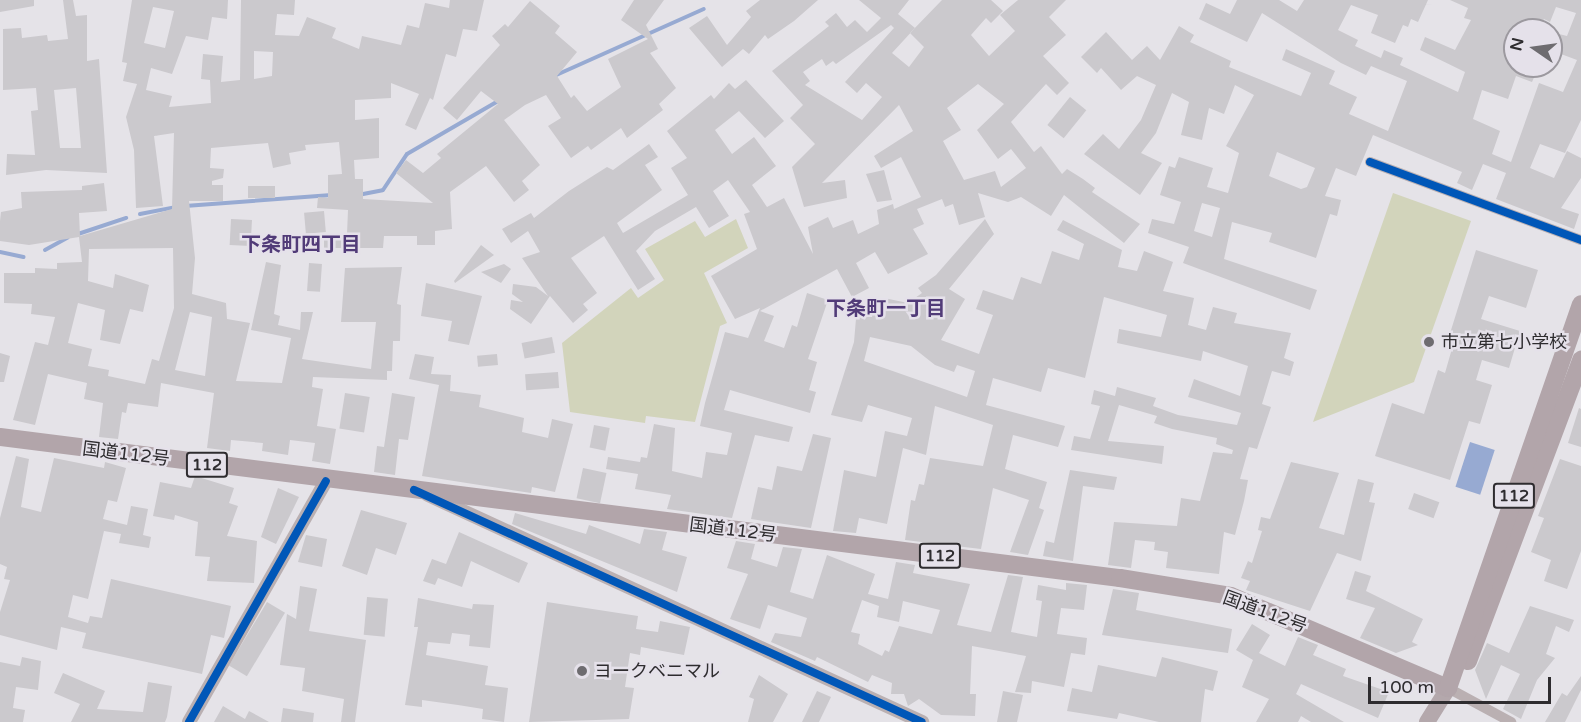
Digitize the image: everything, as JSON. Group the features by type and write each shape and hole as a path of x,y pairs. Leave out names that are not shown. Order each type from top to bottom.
{"highway":[{"name":"112","path":"1449,688 1581,304"},
{"name":"112","path":"1449,688 1465,670 1525,519 1581,360"},
{"name":"国道112号","path":"0,437 326,481 414,490 1231,596 1449,688"}],"main road":[{"path":"1428,722 1449,688"}],"street":[{"path":"1370,162 1581,240"},
{"path":"189,722 326,481"},
{"path":"414,490 922,722"},
{"path":"1449,688 1511,722"}],"green space":[{"path":"1393,193 1471,221 1414,382 1313,422"},
{"path":"736,219 748,248 704,273 727,323 720,326 695,422 646,416 645,423 570,412 562,343 631,288 638,298 664,280 645,249 695,221 705,237"}],"water":[{"path":"1470,442 1495,450 1480,495 1455,487"}],"building":[{"path":"0,0 34,0 34,6 0,12"},
{"path":"63,0 73,0 76,16 87,15 87,61 99,59 107,173 46,170 6,175 7,154 35,155 31,111 38,110 36,88 3,90 3,29 21,28 22,38 47,35 48,41 68,39","holes":["76,88 81,148 60,148 54,90"]},
{"path":"132,0 228,0 227,19 212,17 208,40 186,36 172,74 151,68 146,90 172,96 169,107 211,103 210,80 201,79 203,54 223,56 221,82 240,80 241,0 295,0 294,15 277,14 275,35 299,36 307,17 336,28 332,38 359,49 362,36 401,45 407,25 419,28 425,3 449,8 450,0 484,0 477,31 463,29 456,57 446,54 433,100 430,98 416,130 405,125 419,94 391,83 391,98 355,100 355,120 379,118 379,158 354,160 355,179 363,179 363,199 433,203 396,173 406,160 423,173 441,158 437,154 498,104 481,91 457,120 443,108 500,45 492,36 505,24 508,27 530,1 560,26 555,33 577,52 557,76 571,98 574,95 587,111 621,87 608,59 648,39 621,20 634,0 664,0 646,25 658,49 650,53 676,88 659,104 663,110 627,138 621,128 591,150 588,146 571,158 548,126 561,118 546,95 525,105 504,120 540,165 522,181 529,190 514,202 486,166 450,192 452,229 435,231 435,245 417,245 417,236 384,236 383,248 324,248 324,233 347,234 348,210 317,208 318,197 328,198 328,175 342,174 339,142 305,145 306,150 289,153 291,164 273,168 268,143 211,148 210,168 224,169 223,178 212,181 212,185 223,185 223,201 189,201 195,258 192,294 226,303 227,319 250,323 236,381 282,383 291,338 251,330 266,262 281,265 274,314 280,316 278,325 300,330 301,312 313,312 302,359 371,369 376,322 341,322 345,268 402,267 397,304 401,305 400,341 393,341 392,371 387,371 387,380 313,377 312,387 323,389 317,426 336,429 330,464 312,461 315,443 290,440 288,455 262,451 263,443 231,440 230,451 207,448 214,393 161,383 158,407 128,403 126,413 122,412 118,439 99,437 103,403 84,399 87,383 48,374 35,425 13,420 35,342 48,345 55,317 31,314 32,304 4,303 4,273 35,273 35,268 57,269 57,263 82,262 79,237 29,245 0,241 1,212 22,208 21,192 82,190 82,186 104,183 107,211 79,213 80,236 172,209 174,133 154,136 163,206 136,208 134,150 126,117 137,84 123,81 127,63 122,62","holes":["153,7 174,11 165,48 144,43","254,51 273,52 272,76 254,79","173,248 174,308 159,361 152,359 145,384 108,376 109,370 88,366 92,349 68,343 78,303 105,310 100,340 120,344 130,309 143,312 149,285 115,274 113,288 88,281 89,249","190,312 212,317 205,376 175,370"]},
{"path":"760,0 818,0 768,39 765,35 749,54 743,49 722,67 689,28 707,16 727,45 751,17 746,11"},
{"path":"859,0 909,0 898,14 915,28 942,0 991,0 1003,11 991,23 986,18 971,35 989,56 1015,31 1000,15 1018,0 1066,0 1049,17 1066,35 1043,56 1069,83 1057,95 1046,84 1011,122 1034,152 1041,146 1062,174 1067,169 1083,179 1095,188 1092,192 1140,224 1124,243 1064,195 1051,216 1021,197 1008,202 978,193 985,217 959,225 953,204 945,207 942,199 917,209 924,224 913,229 928,254 888,274 875,252 856,263 869,288 852,297 837,269 760,311 774,316 764,341 784,348 792,325 797,327 807,293 828,300 808,359 817,362 809,390 816,392 810,413 730,390 724,410 793,427 789,442 755,435 732,518 667,509 671,495 635,489 638,474 606,469 608,457 640,462 641,457 647,458 654,424 675,428 672,471 702,478 706,452 727,455 732,433 700,426 705,403 725,332 748,338 760,308 735,319 711,276 757,249 744,214 750,212 728,180 713,191 729,216 709,228 696,207 655,231 636,251 655,279 638,290 604,236 571,258 597,293 583,304 588,310 573,323 550,296 531,324 510,309 511,300 523,302 512,294 513,284 536,287 548,296 522,258 540,252 528,231 511,243 502,229 531,213 534,218 569,191 607,167 613,170 649,144 658,157 645,165 662,190 617,223 623,233 688,195 671,168 687,158 667,131 711,95 714,99 729,83 735,89 746,80 784,121 765,138 739,111 715,130 732,154 754,137 776,166 752,185 767,207 784,198 813,254 808,227 828,217 833,228 853,220 858,234 879,224 877,210 893,204 894,209 921,197 901,157 881,168 874,156 913,131 899,105 822,183 845,180 847,198 804,207 792,167 815,144 790,118 803,105 772,71 829,26 825,22 836,13 847,27 855,20 867,32 881,18","holes":["891,25 894,28 845,82 857,93 866,83 882,97 862,120 805,85 810,81 803,72 822,59 826,66 833,61 836,64","910,33 924,47 909,67 892,53","978,84 1004,104 977,130 998,159 1011,149 1026,168 1001,187 995,171 964,180 943,141 961,130 947,108"]},
{"path":"1237,0 1279,0 1297,11 1304,0 1428,0 1418,22 1411,19 1408,27 1403,25 1395,43 1371,33 1378,15 1351,5 1338,30 1358,40 1355,46 1381,58 1384,50 1403,58 1400,65 1458,92 1465,72 1420,50 1425,37 1455,50 1471,20 1464,18 1468,8 1450,0 1581,0 1581,120 1565,153 1540,144 1530,168 1554,178 1567,151 1581,158 1581,178 1561,208 1579,214 1574,229 1496,199 1506,173 1483,164 1472,190 1457,183 1462,172 1373,135 1356,176 1336,168 1325,196 1341,200 1337,216 1330,214 1316,258 1269,242 1272,233 1232,222 1224,259 1317,290 1310,310 1183,263 1189,247 1148,233 1152,219 1174,224 1181,202 1160,195 1169,166 1175,168 1179,157 1213,168 1207,187 1228,193 1239,153 1226,146 1254,95 1235,85 1224,114 1209,108 1202,140 1181,135 1189,102 1172,93 1156,133 1141,153 1162,163 1140,195 1084,154 1103,134 1119,149 1141,120 1156,85 1137,76 1121,90 1101,68 1097,73 1081,57 1106,32 1132,60 1147,46 1160,60 1179,26 1194,35 1190,42 1231,61 1229,67 1301,96 1311,73 1282,60 1286,49 1335,71 1329,84 1357,97 1349,114 1388,131 1407,81 1371,66 1366,75 1341,63 1262,13 1247,42 1199,19 1206,3 1230,14","holes":["1556,7 1576,13 1567,36 1563,35 1563,55 1577,60 1563,92 1539,83 1511,162 1492,154 1500,131 1473,119 1482,90 1508,99 1515,78 1503,78 1503,18 1552,18","1277,152 1315,168 1307,187 1301,189 1269,176","1202,203 1220,208 1212,237 1194,231"]},
{"path":"1521,78 1534,78 1532,82"},
{"path":"1070,97 1086,110 1064,138 1047,125"},
{"path":"884,170 892,200 877,202 866,174"},
{"path":"248,186 275,186 275,198 248,198"},
{"path":"324,211 326,232 306,234 304,213"},
{"path":"231,219 252,220 251,246 230,245"},
{"path":"985,219 994,234 949,289 965,299 941,340 979,354 993,315 976,309 983,290 1013,300 1021,277 1041,284 1052,251 1079,260 1084,244 1057,230 1063,220 1122,250 1118,267 1137,271 1144,251 1173,262 1163,291 1194,298 1188,325 1206,330 1213,307 1237,313 1234,323 1291,333 1284,358 1294,362 1290,376 1272,371 1262,404 1271,407 1257,449 1249,447 1240,479 1248,480 1244,501 1235,535 1224,532 1219,574 1166,568 1168,552 1154,550 1155,542 1135,540 1131,568 1108,565 1114,522 1177,526 1181,498 1200,501 1213,452 1232,454 1233,450 1216,444 1217,438 1154,423 1157,416 1119,405 1108,441 1164,446 1162,464 1071,450 1074,436 1090,439 1100,406 1091,404 1094,390 1115,396 1117,387 1156,398 1153,406 1178,415 1237,425 1241,413 1188,397 1194,379 1240,396 1248,366 1203,351 1201,361 1117,343 1119,329 1161,337 1167,315 1104,297 1085,378 1048,368 1041,392 993,378 986,405 1065,426 1058,447 1013,435 1005,469 1047,482 1039,508 1044,510 1028,555 1010,552 1029,500 993,488 981,549 905,540 911,500 915,501 919,484 924,485 930,458 983,466 993,425 935,406 926,455 903,448 887,524 859,518 856,533 833,531 844,470 876,477 885,431 907,436 912,418 868,405 862,422 831,415 854,342 857,307 880,312 884,298 908,303 922,293 918,288 936,275","holes":["870,337 911,346 935,365 954,372 957,365 975,371 967,397 864,361"]},
{"path":"481,245 494,255 455,283 454,281"},
{"path":"1476,250 1538,270 1526,308 1489,296 1481,319 1520,331 1509,368 1482,360 1476,380 1492,385 1480,424 1469,421 1450,480 1375,456 1392,403 1424,414 1438,370 1445,373 1453,345 1447,343"},
{"path":"309,263 322,264 320,292 307,291"},
{"path":"504,264 511,269 501,283 481,272"},
{"path":"426,283 482,296 469,345 448,341 452,321 421,316"},
{"path":"552,337 555,353 525,359 522,343"},
{"path":"0,353 10,356 4,382 0,382"},
{"path":"415,354 434,357 431,374 451,375 450,391 481,395 479,407 524,418 522,432 548,438 552,419 573,424 555,492 532,487 531,493 422,476 439,385 409,379"},
{"path":"497,354 498,365 478,367 477,356"},
{"path":"558,372 559,388 526,390 525,374"},
{"path":"345,393 370,397 364,432 339,429"},
{"path":"392,393 415,397 408,440 399,439 395,475 374,472 377,446 384,447"},
{"path":"1579,408 1581,409 1581,447 1568,443"},
{"path":"594,425 610,428 605,451 590,448"},
{"path":"813,434 831,438 811,528 751,519 758,487 772,490 777,466 802,471"},
{"path":"16,456 29,459 21,507 41,512 54,458 104,468 105,462 126,468 117,502 108,500 103,519 127,525 131,506 148,509 143,535 151,537 149,548 119,543 121,534 104,531 88,599 73,595 68,617 88,623 90,616 102,618 111,579 231,606 224,638 211,635 202,674 82,648 86,633 61,627 57,650 0,635 0,612 10,580 4,579 7,567 0,564 0,518"},
{"path":"1560,459 1581,466 1581,551 1567,589 1544,581 1551,560 1531,552 1544,518 1538,516"},
{"path":"1291,462 1339,473 1319,528 1344,535 1358,479 1374,483 1369,502 1375,503 1361,561 1337,553 1310,611 1246,590 1250,581 1241,578 1248,561 1252,563 1262,531 1258,530 1261,517 1270,519"},
{"path":"583,468 606,473 600,503 577,498"},
{"path":"1070,470 1117,477 1114,490 1083,486 1073,561 1043,556 1046,541 1054,543"},
{"path":"195,476 234,488 229,503 238,506 227,536 257,541 254,583 207,581 210,557 195,556 198,522 175,515 174,520 153,516 160,482 191,488"},
{"path":"278,488 299,497 276,544 261,537"},
{"path":"1414,493 1439,502 1434,518 1408,509"},
{"path":"361,510 407,523 396,555 376,548 367,575 342,566"},
{"path":"515,513 586,534 589,525 640,544 644,529 667,532 662,550 687,557 677,592 512,524"},
{"path":"459,532 528,563 519,583 471,561 462,587 438,578 435,585 423,581 432,559 446,564"},
{"path":"306,535 327,539 322,567 298,562"},
{"path":"736,541 755,544 751,559 777,567 783,547 802,549 790,592 813,599 827,555 875,574 868,594 888,599 896,562 915,565 913,573 970,584 957,625 991,632 1008,575 1023,577 1011,632 1037,637 1042,601 1036,600 1038,585 1066,590 1066,583 1087,585 1084,610 1061,608 1057,634 1087,638 1085,655 1071,653 1064,687 1032,681 1031,693 1015,692 1026,656 972,646 970,694 976,694 975,716 941,715 919,699 908,706 904,694 891,694 892,683 872,675 868,682 817,657 815,661 771,642 775,633 801,637 807,618 768,605 760,629 730,619 748,574 727,568","holes":["862,600 879,606 877,617 899,622 903,601 940,610 932,634 899,626 889,652 885,650 882,656 858,644 860,634 851,632"]},
{"path":"1355,571 1371,576 1366,591 1423,619 1412,642 1418,645 1396,653 1360,638 1375,608 1346,599"},
{"path":"300,586 317,589 309,631 366,640 355,722 341,722 344,699 302,691 305,668 280,665 287,614 296,619"},
{"path":"1113,589 1139,593 1136,610 1232,629 1228,653 1102,635"},
{"path":"367,597 388,599 385,637 364,635"},
{"path":"418,598 472,609 473,604 494,605 490,648 469,646 470,635 452,633 450,644 428,642 426,655 488,666 485,685 508,688 504,722 482,719 483,709 422,700 422,707 405,705 418,627 414,627"},
{"path":"267,602 285,613 247,676 229,665"},
{"name":"ヨークベニマル","path":"547,602 638,616 636,629 658,632 660,621 690,627 684,655 641,647 640,655 630,653 625,687 634,688 629,719 529,722"},
{"path":"1530,606 1574,620 1569,632 1556,626 1546,654 1555,658 1537,680 1521,719 1503,709 1520,674 1501,665 1486,699 1475,670 1487,643 1509,653"},
{"path":"1252,624 1270,635 1259,653 1285,666 1298,637 1318,645 1313,655 1346,669 1343,676 1389,692 1378,718 1301,684 1296,694 1344,722 1311,722 1301,716 1298,722 1256,722 1269,699 1242,687 1253,660 1236,650"},
{"path":"22,657 41,661 38,690 16,687 13,708 25,710 23,722 0,722 0,662 20,666"},
{"path":"1162,657 1218,671 1213,691 1205,689 1201,722 1159,722 1119,713 1117,719 1067,711 1072,688 1092,692 1098,665 1156,677"},
{"path":"63,673 105,691 97,709 143,712 148,682 172,686 165,722 71,722 80,704 54,693"},
{"path":"759,675 788,694 773,722 748,722 754,699 749,697"},
{"path":"1581,676 1581,690 1565,722 1545,722 1562,693 1567,696"},
{"path":"817,691 831,697 819,722 802,722"},
{"path":"1003,691 1023,695 1017,722 997,722"},
{"path":"223,706 245,719 249,711 269,722 214,722"},
{"path":"283,708 314,713 313,722 281,722"}],"waterway":[{"path":"554,76 704,9"},
{"path":"358,195 383,190 407,154 498,101"},
{"path":"185,206 332,195"},
{"path":"140,214 175,207"},
{"path":"75,235 126,218"},
{"path":"45,250 68,237"},
{"path":"0,252 23,257"}],"cycle path":[{"path":"1370,162 1581,240"},
{"path":"189,722 326,481"},
{"path":"414,490 922,722"}],"place":[{"name":"市立第七小学校","path":"1429,342"},
{"name":"ヨークベニマル","path":"582,671"}],"district":[{"name":"下条町四丁目","path":"301,245"},
{"name":"下条町一丁目","path":"886,309"}]}
